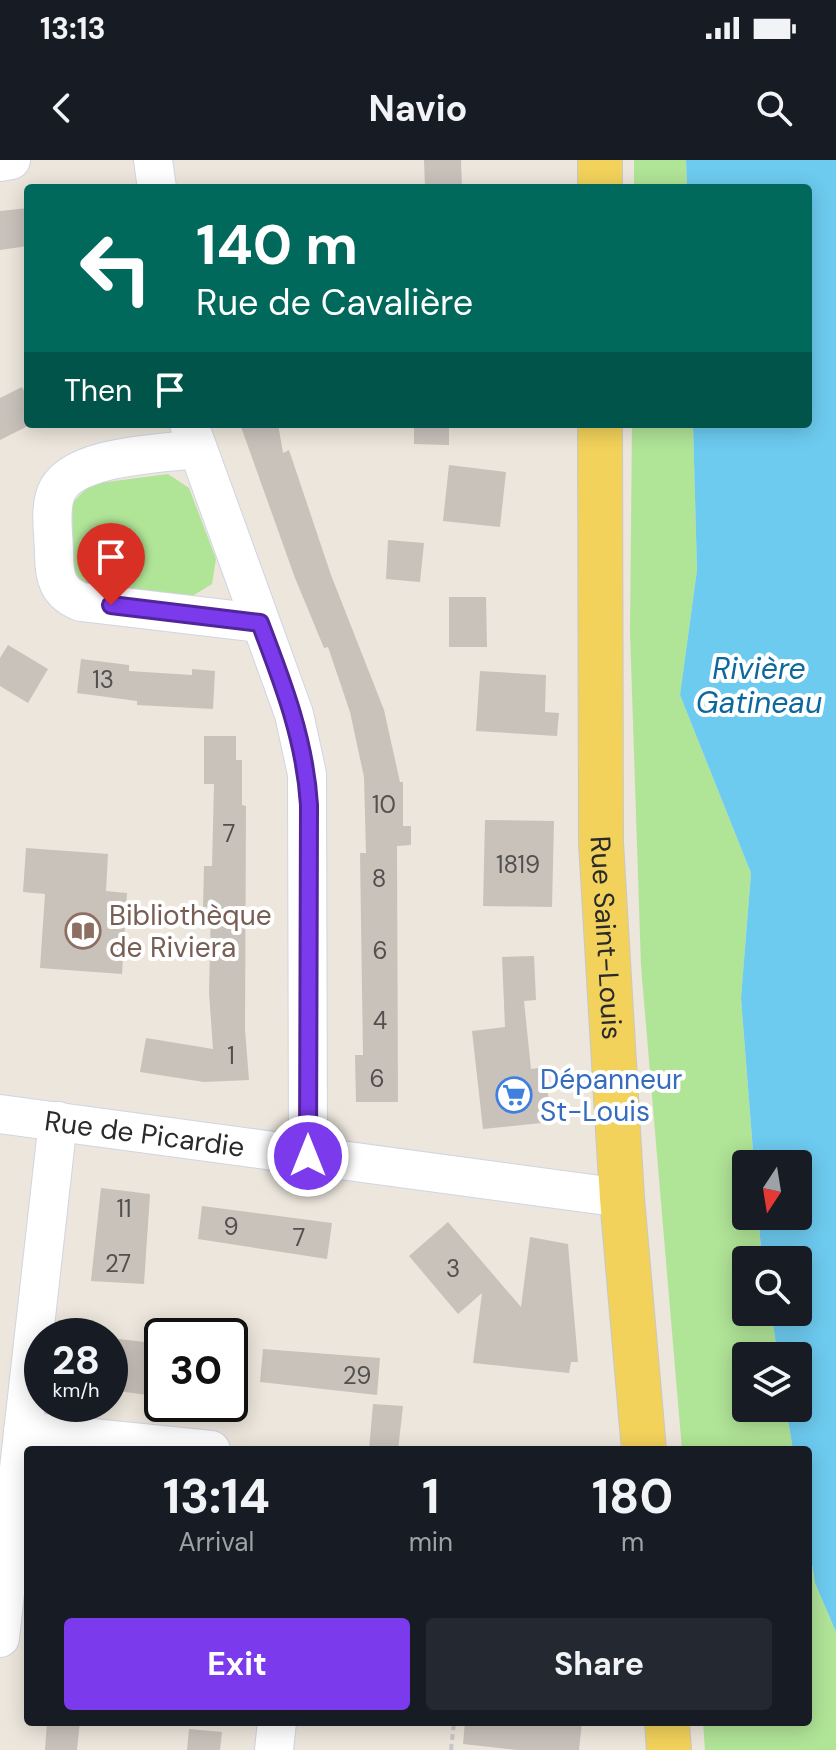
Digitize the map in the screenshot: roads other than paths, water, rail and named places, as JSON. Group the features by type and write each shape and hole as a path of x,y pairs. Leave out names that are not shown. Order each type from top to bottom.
{"main road":[{"path":"600,160 600,184"},
{"name":"Rue Saint-Louis","path":"600,428 601,843 622,1198 644,1446"},
{"path":"667,1726 669,1750"}],"street":[{"path":"0,162 11,160"},
{"path":"153,160 156,184"},
{"path":"260,623 81,602 67,596 58,586 54,571 53,504 64,480 86,466 193,436 294,714 307,774 308,1156"},
{"name":"Rue de Picardie","path":"0,1114 622,1198"},
{"path":"0,1638 58,1121"},
{"path":"23,1431 171,1446"},
{"path":"274,1750 277,1726"}],"water":[{"name":"Rivière Gatineau","path":"686,160 836,160 836,1632 815,1583 812,1564 812,1446 792,1446 788,1422 812,1422 812,1342 776,1342 773,1326 812,1326 812,1246 761,1246 759,1230 812,1230 812,1150 753,1150 741,998 751,873 680,695 697,570 693,428 812,428 812,184 687,184"}],"place":[{"name":"Bibliothèque de Riviera","path":"83,931"},
{"name":"Dépanneur St-Louis","path":"514,1095"}]}
